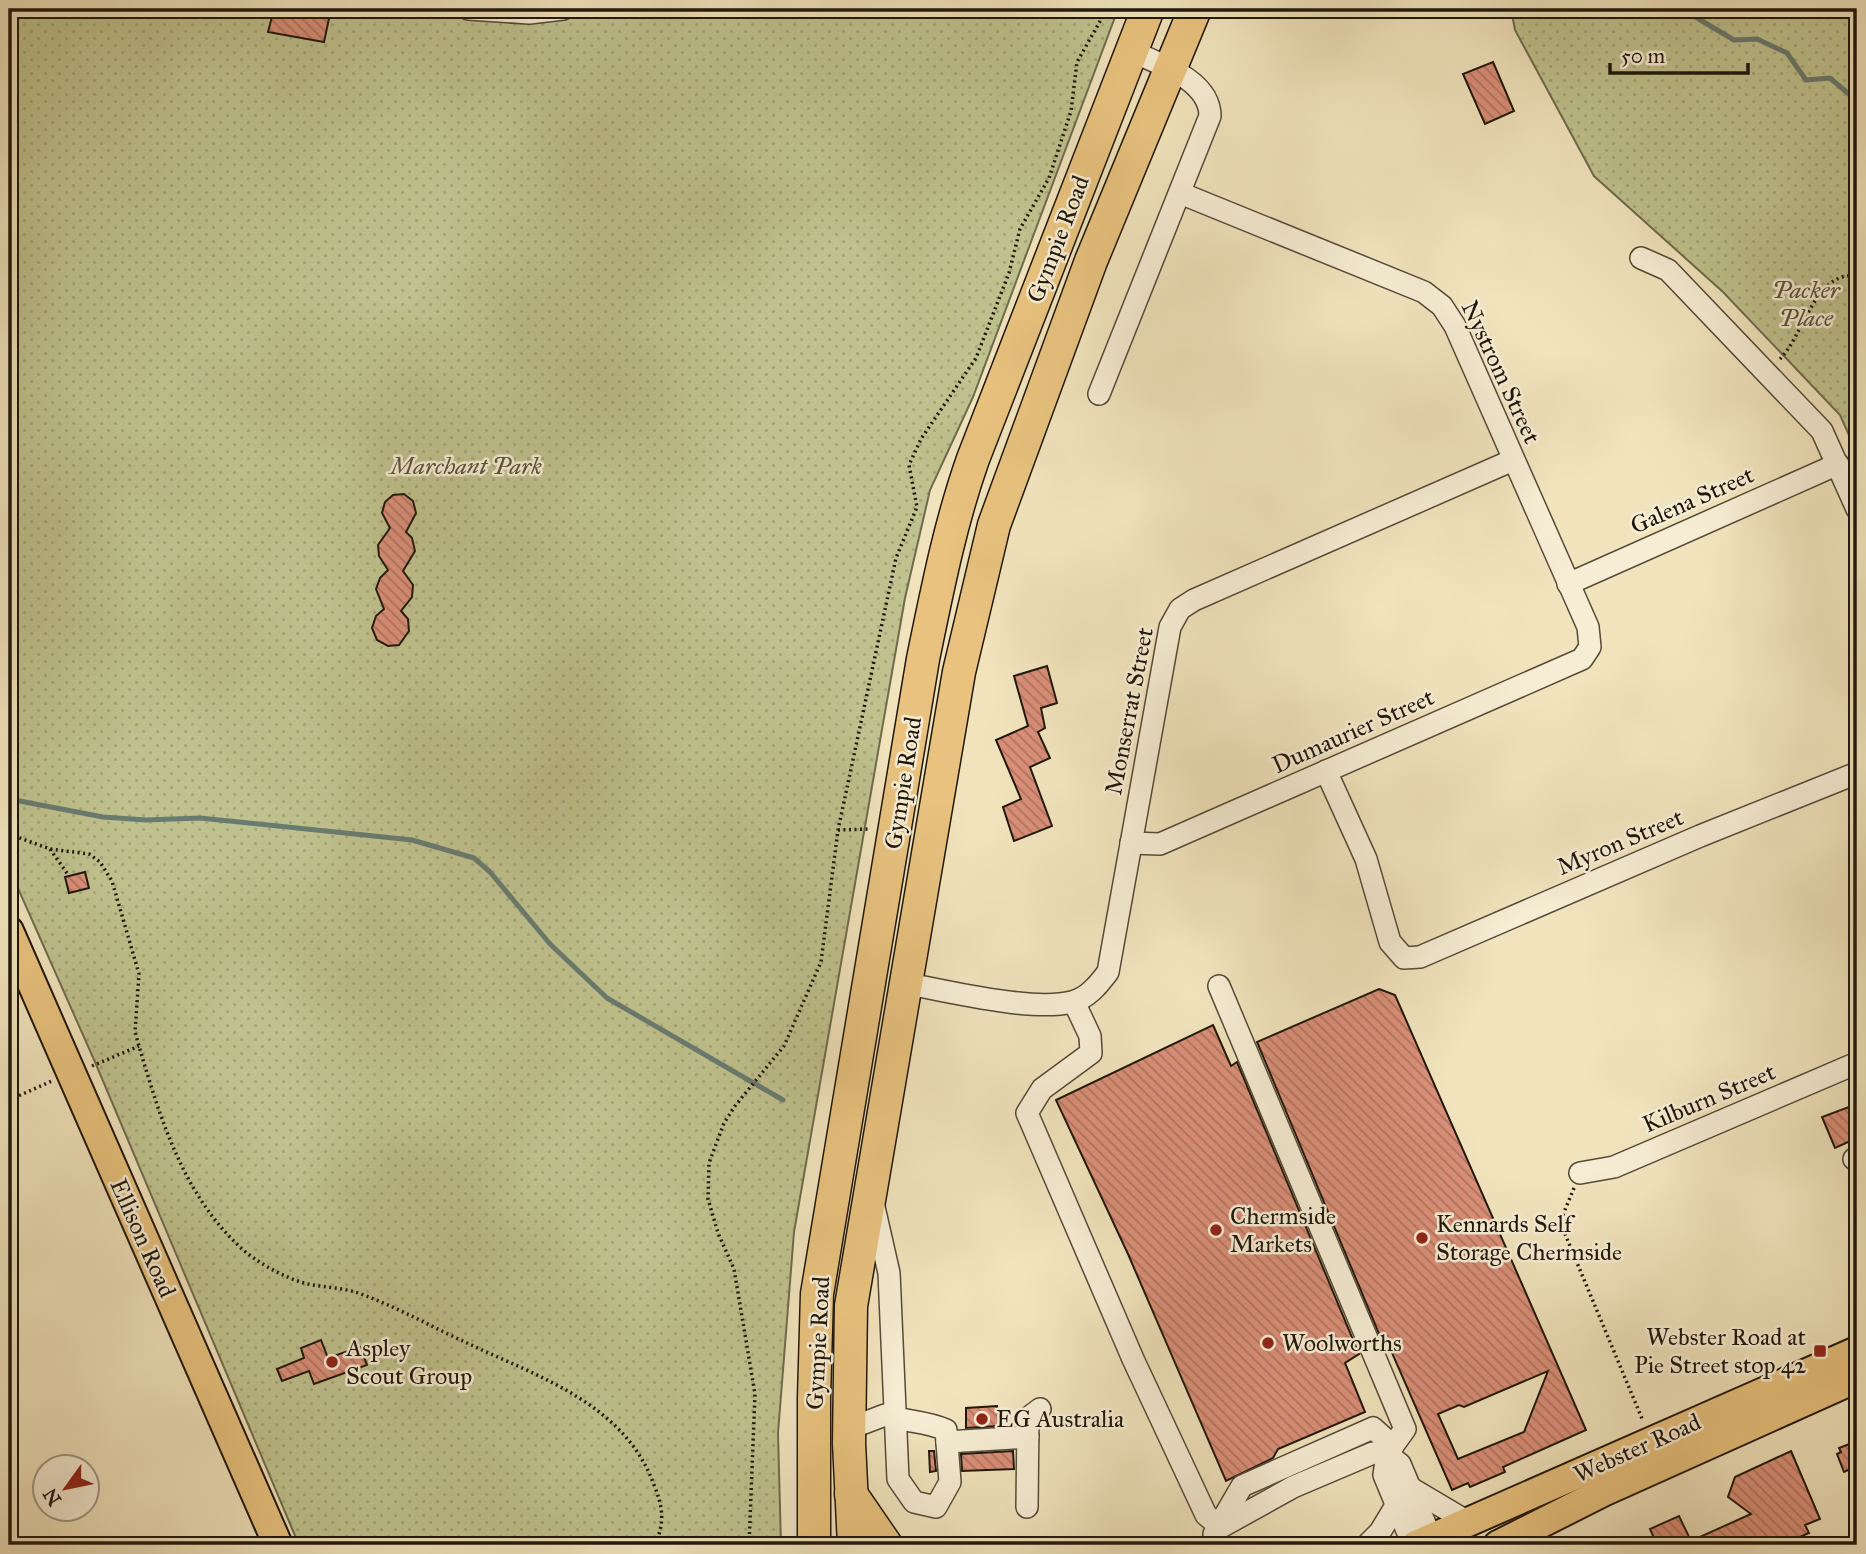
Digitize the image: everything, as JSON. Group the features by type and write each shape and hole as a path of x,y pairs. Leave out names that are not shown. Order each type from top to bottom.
{"highway":[{"name":"Gympie Road","path":"814,1545 817,1294 923,659 944,557 955,509 973,459 1148,9"},
{"name":"Gympie Road","path":"854,1545 849,1424 851,1306 959,672 994,525 1091,261 1195,9"},
{"path":"851,1494 886,1545"}],"main road":[{"name":"Ellison Road","path":"9,930 278,1545"},
{"name":"Webster Road","path":"1424,1544 1468,1522 1857,1351"},
{"name":"Webster Road","path":"1498,1545 1603,1492 1857,1378"}],"street":[{"path":"469,9 529,13 563,9"},
{"path":"1099,394 1210,116 1210,108 1203,92 1170,70 1131,51"},
{"name":"Nystrom Street","path":"1180,192 1424,292 1442,306 1455,326 1588,627 1590,647"},
{"path":"1641,258 1668,270 1822,432 1857,509"},
{"name":"Monserrat Street","path":"1074,1002 1094,990 1108,972 1170,626 1180,608 1513,460"},
{"name":"Galena Street","path":"1568,584 1838,464"},
{"name":"Dumaurier Street","path":"1131,843 1160,844 1582,659 1590,647"},
{"name":"Myron Street","path":"1326,771 1366,859 1390,942 1404,958 1420,957 1700,836 1857,773"},
{"path":"907,984 1043,1005 1074,1002 1090,1036 1091,1054 1042,1088 1027,1113 1181,1464 1219,1536"},
{"path":"1219,986 1405,1429 1390,1450 1384,1475 1403,1496 1424,1544"},
{"name":"Kilburn Street","path":"1580,1173 1614,1167 1857,1063"},
{"path":"849,1424 864,1423 885,1415 895,1418 927,1421 946,1430 950,1482 936,1507 914,1502 901,1488 898,1479 895,1418 889,1273 870,1191"},
{"path":"1027,1507 1028,1418 1040,1409"},
{"path":"1219,1536 1230,1502 1242,1486 1373,1428 1390,1450"},
{"path":"947,1442 1028,1437"},
{"path":"1403,1496 1468,1522"},
{"path":"1367,1545 1380,1532 1403,1496"}],"path":[{"path":"1767,372 1789,350 1823,289 1849,275 1857,276"},
{"path":"838,830 869,830 872,822"},
{"path":"9,834 50,849 89,854 100,862 112,881 139,974 135,1032 175,1155 212,1216 241,1248 270,1268 302,1282 360,1293 533,1374 597,1408 627,1435 645,1459 664,1511 655,1545"},
{"path":"50,849 69,876"},
{"path":"9,1100 139,1046"},
{"path":"749,1545 755,1394 734,1269 718,1233 708,1199 709,1163 724,1123 763,1069"},
{"path":"1580,1173 1560,1222 1652,1442"}],"green space":[{"name":"Marchant Park","path":"9,9 1118,9 973,397 930,490 905,598 794,1232 778,1433 781,1545 299,1545 95,1062 9,868"},
{"name":"Packer Place","path":"1511,9 1857,9 1857,453 1840,415 1723,292 1594,176 1515,30"}],"building":[{"path":"274,9 331,9 324,42 268,32"},
{"path":"1493,62 1514,111 1485,124 1463,74"},
{"path":"404,494 413,501 416,513 406,532 412,538 415,551 403,571 413,585 412,597 401,611 408,619 409,631 399,645 388,646 377,640 372,628 376,616 384,609 376,589 380,578 388,570 379,556 378,545 390,528 382,513 385,502 393,495"},
{"path":"1047,666 1057,703 1041,708 1045,728 1038,732 1050,758 1030,767 1052,826 1014,841 1003,807 1021,799 996,740 1028,726 1014,676"},
{"path":"85,872 89,888 69,893 65,877"},
{"name":"Kennards Self Storage Chermside","path":"1379,989 1395,995 1586,1430 1503,1467 1505,1472 1470,1487 1468,1483 1452,1490 1386,1339 1382,1341 1257,1042","holes":["1548,1371 1524,1432 1458,1459 1438,1414 1459,1405 1464,1407"]},
{"name":"Chermside Markets","path":"1213,1025 1231,1066 1237,1062 1359,1354 1345,1363 1365,1412 1278,1449 1273,1458 1226,1481 1128,1254 1056,1100"},
{"path":"1857,1104 1857,1138 1835,1148 1822,1117"},
{"name":"Aspley Scout Group","path":"321,1340 328,1358 360,1347 367,1365 314,1384 309,1371 282,1381 277,1369 304,1358 301,1348"},
{"name":"EG Australia","path":"997,1406 999,1426 966,1428 966,1408"},
{"path":"1857,1441 1857,1466 1844,1472 1837,1454 1841,1452 1839,1448"},
{"path":"929,1451 934,1451 936,1471 930,1472"},
{"path":"1013,1451 1014,1469 962,1471 961,1454"},
{"path":"1791,1451 1820,1519 1805,1525 1809,1533 1784,1544 1781,1538 1765,1545 1657,1545 1650,1529 1679,1516 1691,1541 1751,1514 1728,1497 1735,1477"}],"waterway":[{"path":"1682,9 1734,40 1757,39 1787,53 1806,80 1830,78 1850,95 1857,115"},
{"path":"1857,155 1857,161"},
{"path":"9,799 103,817 146,820 200,818 412,840 474,858 490,872 550,944 607,998 783,1100"}],"place":[{"name":"Chermside Markets","path":"1216,1230"},
{"name":"Kennards Self Storage Chermside","path":"1422,1238"},
{"name":"Woolworths","path":"1268,1343"},
{"name":"Webster Road at Pie Street stop 42","path":"1820,1351"},
{"name":"Aspley Scout Group","path":"332,1362"},
{"name":"EG Australia","path":"982,1419"}]}
